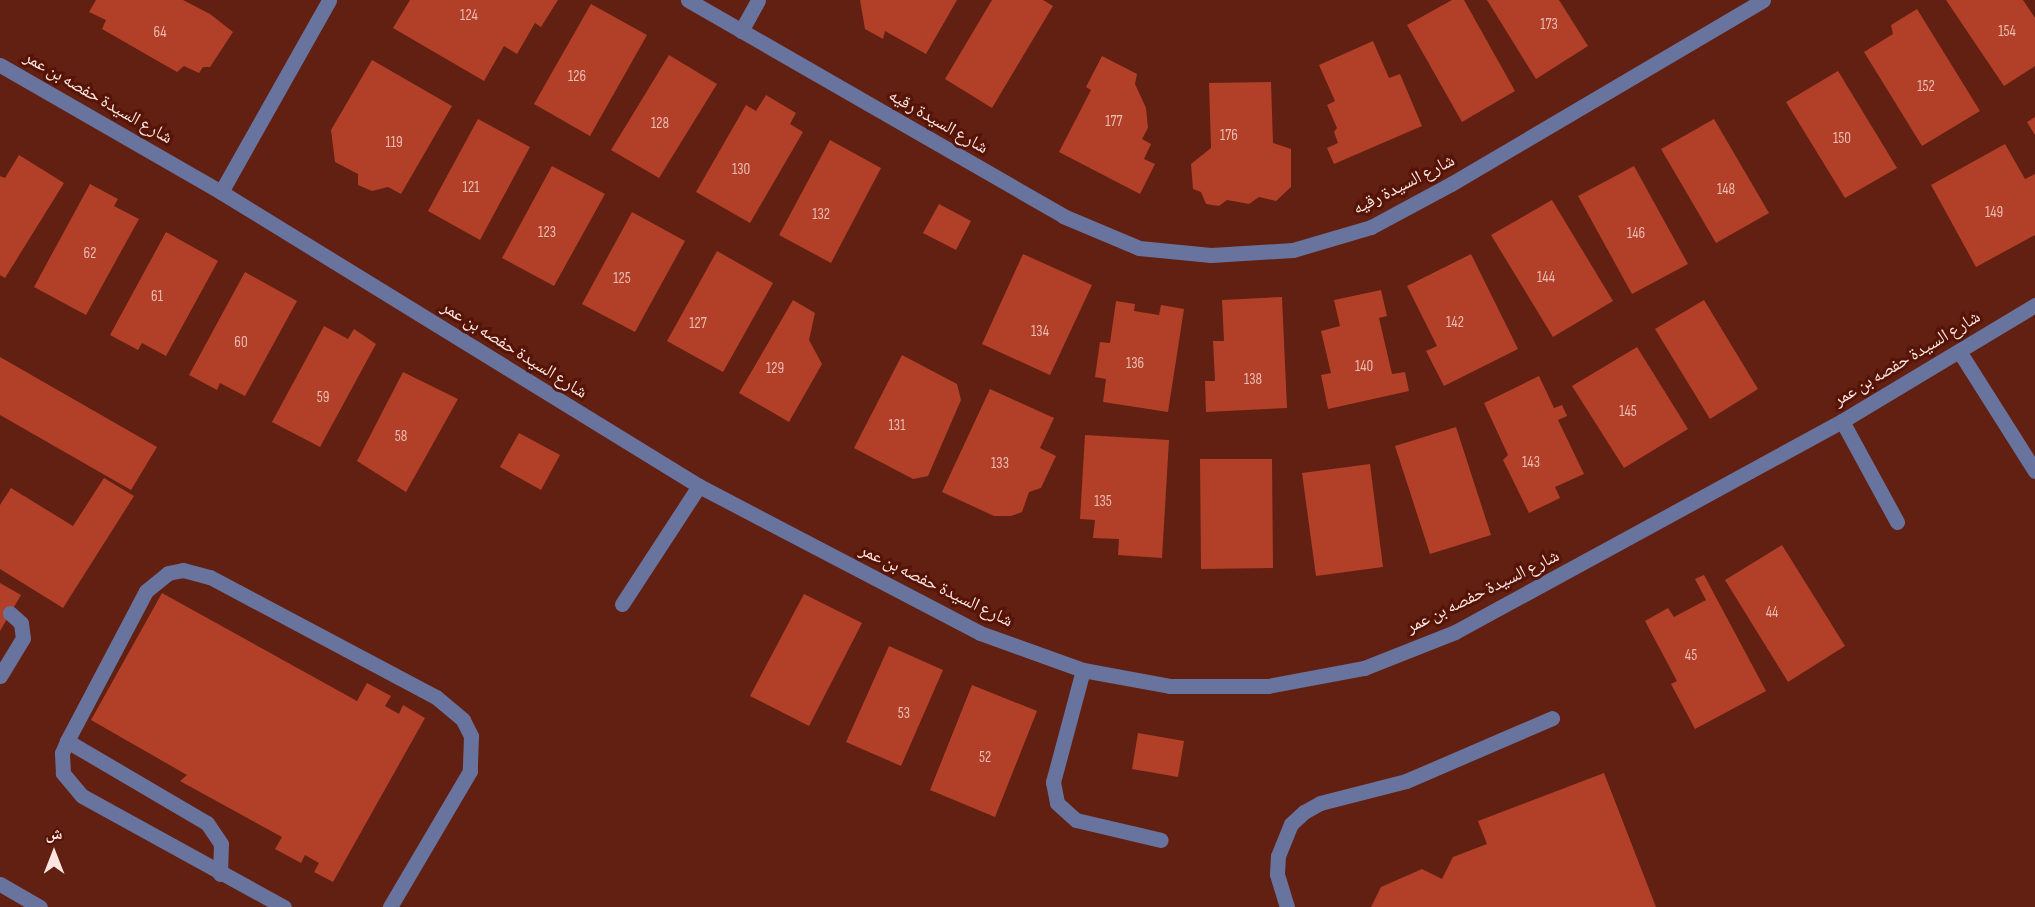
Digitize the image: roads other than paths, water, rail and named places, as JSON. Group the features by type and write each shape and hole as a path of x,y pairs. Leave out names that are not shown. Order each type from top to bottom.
{"street":[{"path":"221,192 329,0"},
{"name":"شارع السيدة رقيه","path":"688,0 1063,216 1139,248 1211,255 1293,250 1371,227 1451,184 1763,0"},
{"path":"741,31 759,0"},
{"name":"شارع السيدة حفصه بن عمر","path":"0,64 221,192 699,486 980,633 1083,669 1170,686 1268,686 1364,668 1455,632 1523,597 1842,421 2035,305"},
{"path":"1959,351 2035,471"},
{"path":"1842,421 1898,522"},
{"path":"622,604 699,486"},
{"path":"284,907 220,874 74,791 61,764 67,741 146,591 168,573 183,570 210,577 436,697 463,720 472,745 470,771 390,907"},
{"path":"0,676 23,638 21,623 10,613"},
{"path":"1083,669 1053,782 1057,803 1076,820 1161,840"},
{"path":"1287,907 1277,874 1278,856 1291,824 1304,812 1320,803 1406,781 1551,718"},
{"path":"67,741 207,824 221,844 220,874"},
{"path":"0,884 40,907"}]}
